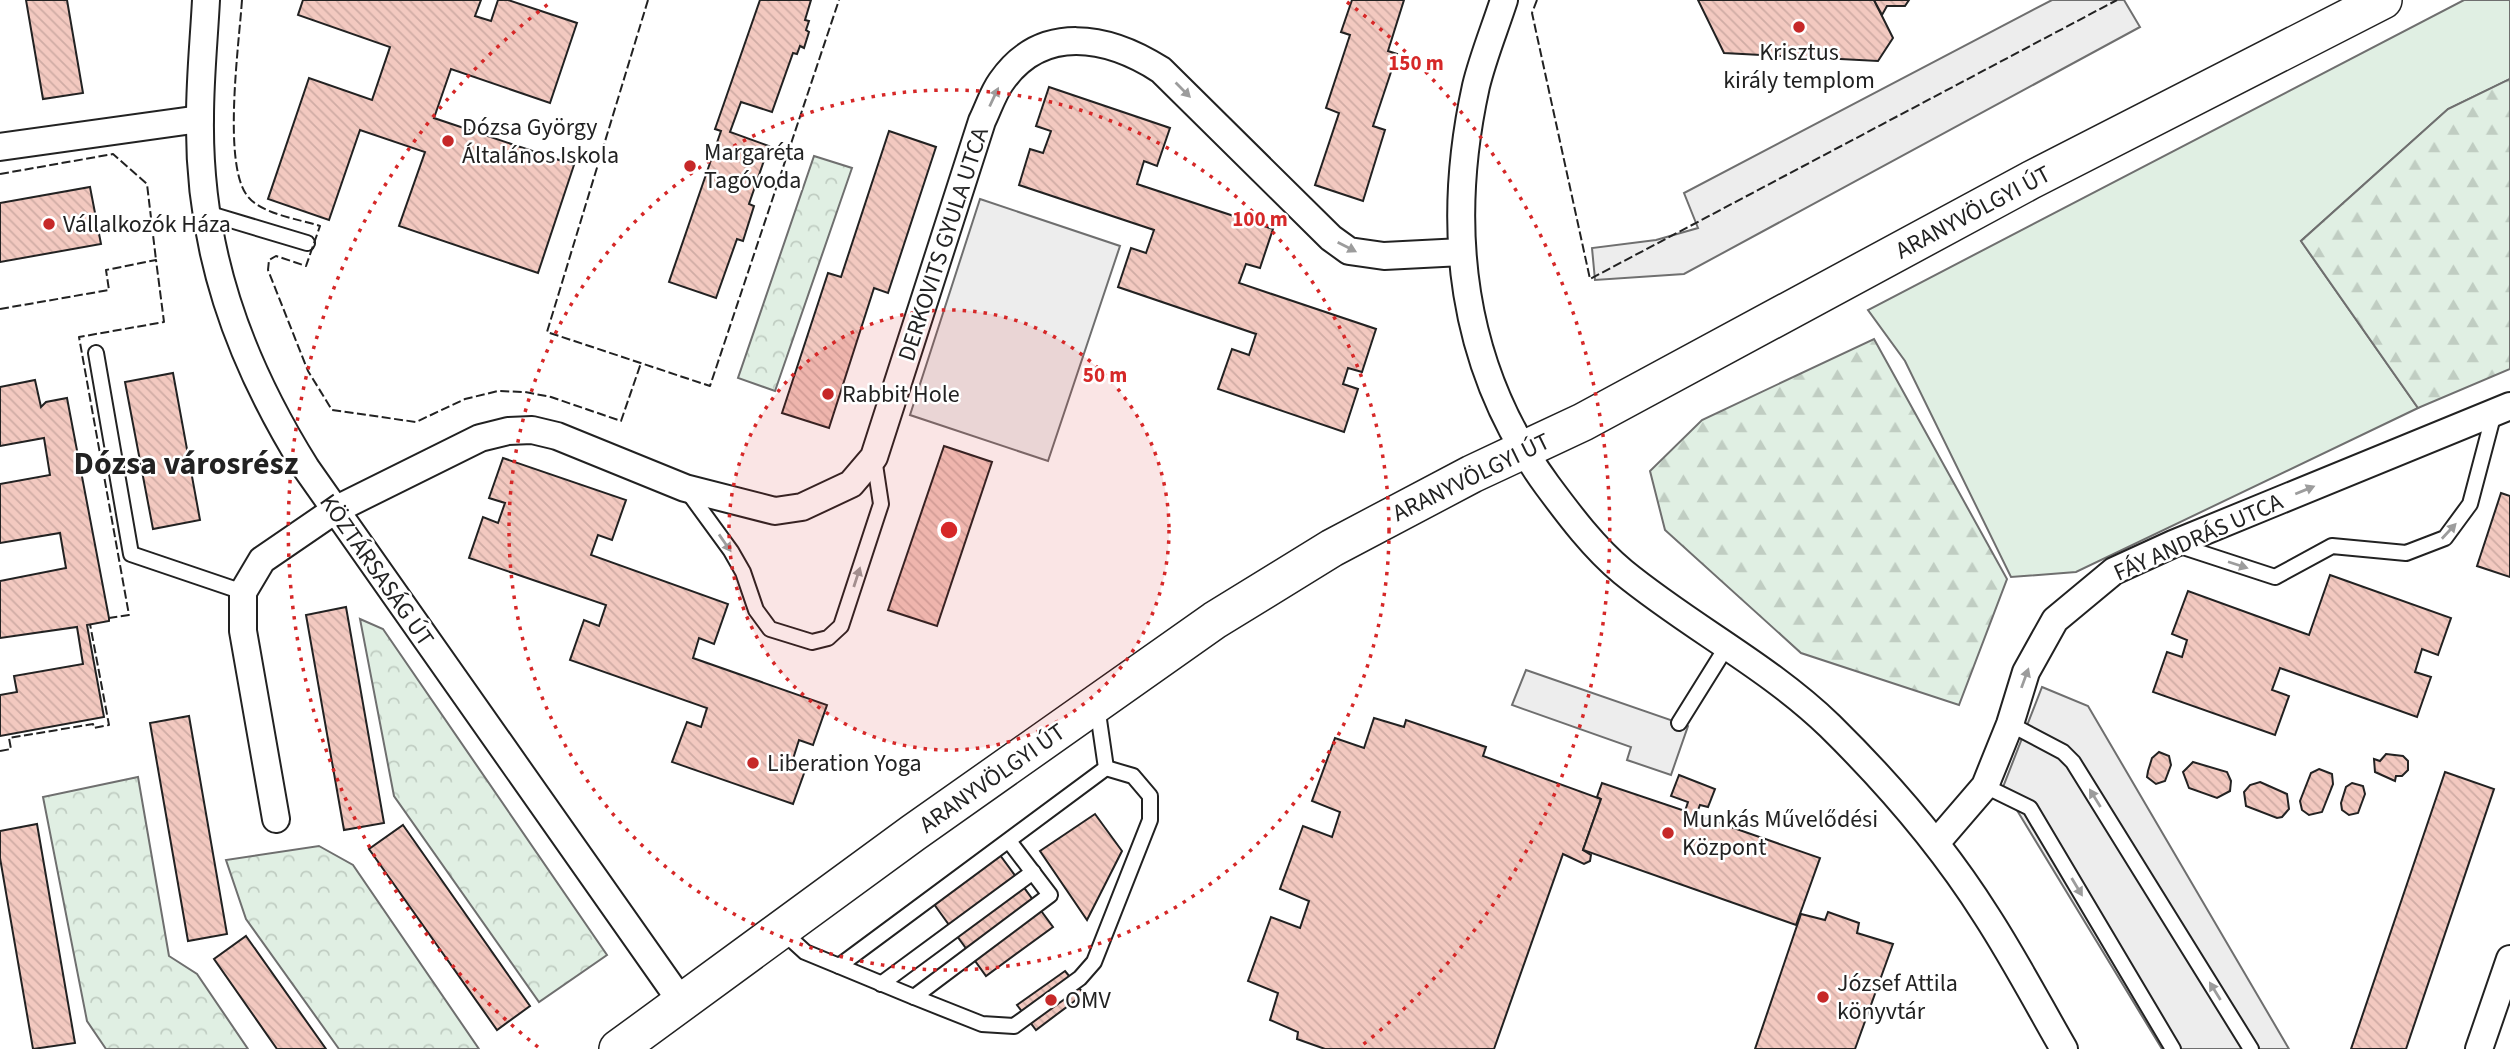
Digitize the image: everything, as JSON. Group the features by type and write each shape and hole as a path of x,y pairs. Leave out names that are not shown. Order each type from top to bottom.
{"street":[{"name":"KÖZTÁRSASÁG ÚT","path":"206,0 200,119 207,213 222,289 242,350 275,419 335,510 683,1003"},
{"path":"1504,0 1477,82 1466,139 1460,194 1462,252 1470,315 1481,363 1522,450 1573,521 1621,570 1764,670 1829,726 1936,844 1987,916 2064,1049"},
{"name":"ARANYVÖLGYI ÚT","path":"618,1049 1215,620 1332,548 1522,450 1583,422 2031,180 2383,0"},
{"name":"DERKOVITS GYULA UTCA","path":"243,592 262,560 335,510 480,438 508,431 532,430 557,436 685,488 775,511 802,507 851,484 874,457 982,121 1001,82 1032,54 1056,41 1108,44 1161,70 1331,238 1349,251 1384,256 1462,252"},
{"path":"0,147 200,119"},
{"name":"FÁY ANDRÁS UTCA","path":"1936,844 1985,786 2010,724 2026,672 2055,620 2114,571 2173,544 2502,410"},
{"path":"243,592 243,631 276,818"},
{"path":"2479,1049 2510,959"}],"lane":[{"path":"207,213 307,243"},
{"path":"96,353 131,554 243,592"},
{"path":"2173,544 2275,577 2332,547 2406,553 2445,538 2470,504 2502,410"},
{"path":"685,488 731,551 743,572 756,610 770,629 812,642 828,638 841,625 881,504 874,457"},
{"path":"1679,723 1727,646"},
{"path":"1097,706 1106,768"},
{"path":"2010,724 2063,752 2073,762 2251,1049"},
{"path":"839,966 1106,768"},
{"path":"781,930 805,952 914,998 982,1024 1014,1026 1080,978 1094,962 1150,820 1150,796 1133,776 1106,768"},
{"path":"1985,786 2030,808 2173,1049"},
{"path":"914,998 1050,895 1009,841"},
{"path":"881,984 1033,872"}],"green space":[{"path":"2464,0 2510,0 2510,79 2448,109 2301,241 2418,408 2076,572 2011,577 1905,361 1868,310"},
{"path":"2510,79 2510,369 2418,408 2301,241 2448,109"},
{"path":"814,156 852,168 775,391 738,378"},
{"path":"1874,339 2007,579 1959,705 1801,653 1665,530 1650,471 1702,420"},
{"path":"360,619 383,629 607,955 539,1002 394,796"},
{"path":"138,777 169,956 197,974 248,1049 106,1049 87,1021 43,797"},
{"path":"319,846 353,865 479,1049 339,1049 246,919 226,860"}],"shaded area":[{"path":"2052,0 2124,0 2140,27 1684,274 1595,280 1592,248 1656,240 1698,228 1684,193"},
{"path":"980,199 1120,246 1048,461 910,415"},
{"path":"1526,670 1688,726 1671,775 1627,760 1631,747 1512,705"},
{"path":"2042,687 2088,706 2289,1049 2162,1049 2015,807 1998,800"}],"building":[{"path":"26,0 67,0 83,93 43,99"},
{"name":"Dózsa György Általános Iskola","path":"303,0 481,0 475,16 491,21 498,0 508,0 577,23 550,103 451,69 434,118 574,165 538,273 399,226 425,152 360,130 329,220 268,199 309,78 372,100 390,47 298,15"},
{"name":"Margaréta Tagóvoda","path":"760,0 811,0 805,20 809,21 806,30 809,32 804,48 800,46 797,54 793,53 772,112 741,102 730,132 769,146 749,204 754,206 743,241 737,239 716,298 669,282 721,131 715,129"},
{"path":"1352,0 1404,0 1388,51 1397,54 1373,126 1385,130 1363,201 1315,185 1339,113 1326,108 1350,35 1341,32"},
{"name":"Krisztus király templom","path":"1698,0 1874,0 1893,38 1878,61 1724,53"},
{"path":"1874,0 1909,0 1905,6 1887,6 1882,15"},
{"path":"1049,87 1170,128 1157,166 1144,161 1137,184 1273,229 1260,268 1246,264 1239,283 1376,329 1362,372 1348,368 1343,384 1358,389 1344,432 1218,389 1232,349 1249,355 1256,334 1118,287 1131,248 1146,253 1154,230 1019,185 1030,149 1043,153 1051,131 1036,126"},
{"path":"889,131 936,147 888,293 874,288 829,428 782,413 828,273 841,277"},
{"name":"Vállalkozók Háza","path":"90,187 101,244 0,262 0,203"},
{"path":"173,373 200,520 153,529 125,382"},
{"path":"35,380 41,407 46,402 67,398 109,618 109,621 87,625 104,717 0,736 0,695 17,692 14,676 83,664 77,627 0,638 0,581 66,568 60,533 0,543 0,484 50,475 44,438 0,446 0,387"},
{"path":"944,446 992,462 937,626 888,610"},
{"path":"503,458 626,500 612,540 598,535 591,555 728,604 714,644 699,638 693,658 827,705 813,745 799,740 793,759 807,765 793,804 672,762 687,722 701,727 707,708 570,660 584,620 599,626 606,605 469,558 483,517 498,523 505,503 489,498"},
{"path":"2501,493 2510,496 2510,577 2477,566"},
{"path":"2330,575 2451,618 2438,655 2422,649 2415,672 2431,677 2417,717 2280,668 2272,690 2289,696 2275,735 2153,692 2167,652 2182,657 2187,640 2172,634 2188,591 2309,635"},
{"path":"346,607 384,823 344,830 306,615"},
{"path":"189,716 227,934 188,941 150,723"},
{"path":"1374,718 1404,727 1406,720 1486,747 1483,756 1601,799 1583,850 1591,855 1590,861 1584,864 1563,854 1494,1049 1325,1049 1297,1039 1298,1032 1270,1020 1278,993 1248,981 1271,917 1300,928 1309,901 1280,889 1303,826 1332,837 1340,812 1312,801 1335,738 1364,748"},
{"path":"2159,752 2169,756 2171,765 2165,781 2156,784 2147,777 2152,758"},
{"path":"2386,754 2403,756 2408,761 2408,770 2402,776 2396,776 2395,781 2375,772 2374,759 2380,761"},
{"path":"2193,762 2227,772 2231,781 2230,791 2217,798 2189,788 2183,772"},
{"path":"2319,769 2332,774 2333,784 2322,812 2309,815 2302,810 2300,801 2311,773"},
{"path":"2445,772 2494,789 2406,1049 2351,1049"},
{"name":"Munkás Művelődési Központ","path":"1679,775 1715,789 1708,807 1700,805 1696,815 1820,858 1796,925 1583,850 1601,799 1597,797 1602,783 1685,811 1688,802 1671,796"},
{"path":"2260,782 2287,794 2289,809 2282,817 2277,818 2246,806 2244,792 2250,785"},
{"path":"2352,783 2363,786 2365,794 2358,813 2349,815 2342,810 2341,803 2346,787"},
{"path":"1095,814 1122,851 1087,920 1040,851"},
{"path":"37,824 75,1043 33,1049 0,858 0,831"},
{"path":"403,825 530,1006 497,1030 369,849"},
{"name":"OMV","path":"997,851 1053,927 986,976 931,900"},
{"name":"József Attila könyvtár","path":"1828,912 1859,923 1857,933 1893,944 1855,1049 1755,1049 1801,914 1825,920"},
{"path":"246,936 326,1049 277,1049 214,959"},
{"name":"OMV","path":"1065,971 1084,994 1036,1030 1017,1005"}],"fence":[{"path":"242,0 234,101 235,156 239,178 246,194 260,206 280,215 320,226 306,266 276,256 269,260 268,270 308,371 332,410 416,422 465,399 498,391 525,392 551,397 621,421 641,363"},
{"path":"648,0 547,332 710,386 839,0"},
{"path":"1537,0 1532,13 1590,279 2117,0"},
{"path":"0,174 113,154 147,184 156,260"},
{"path":"0,309 109,290 106,270 156,260 164,322 79,337 129,615 109,618"},
{"path":"0,751 11,749 9,738 93,724 94,728 109,725 90,624"}],"place":[{"name":"Krisztus király templom","path":"1799,27"},
{"name":"Dózsa György Általános Iskola","path":"448,141"},
{"name":"Margaréta Tagóvoda","path":"690,166"},
{"name":"Vállalkozók Háza","path":"49,224"},
{"name":"Rabbit Hole","path":"828,394"},
{"name":"Liberation Yoga","path":"753,763"},
{"name":"Munkás Művelődési Központ","path":"1668,833"},
{"name":"József Attila könyvtár","path":"1823,997"},
{"name":"OMV","path":"1051,1000"}],"district":[{"name":"Dózsa városrész","path":"186,463"}]}
